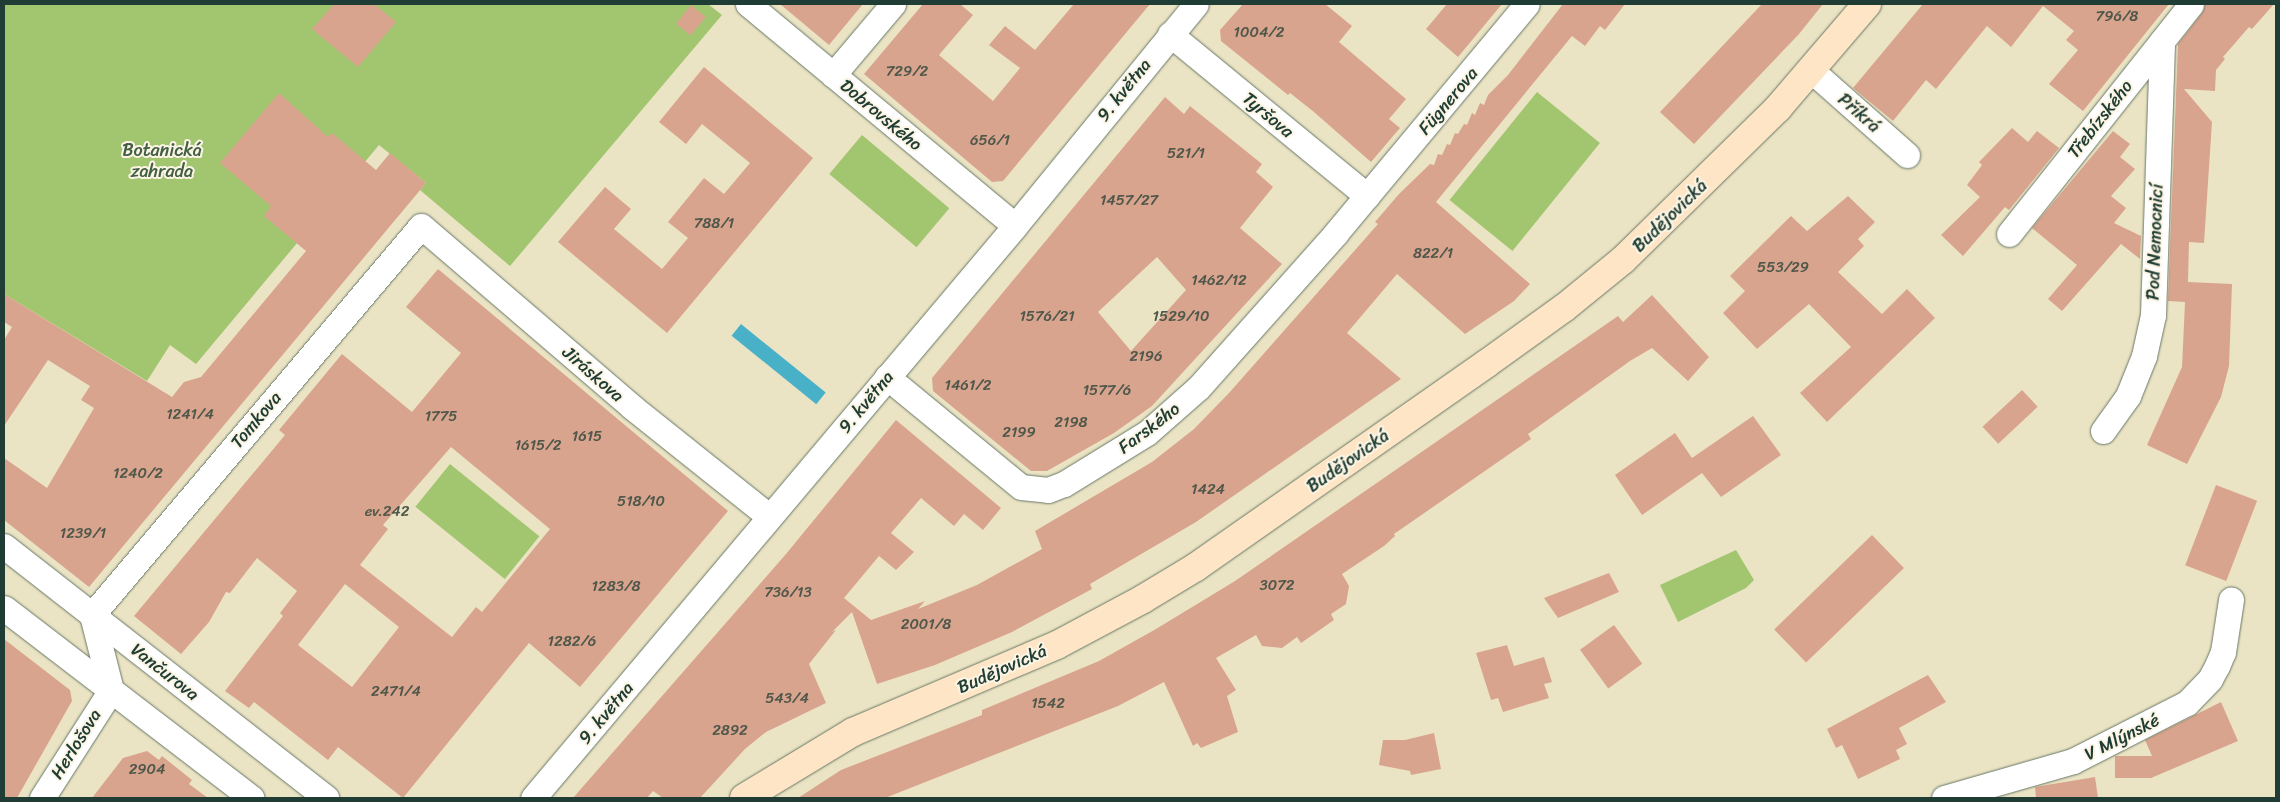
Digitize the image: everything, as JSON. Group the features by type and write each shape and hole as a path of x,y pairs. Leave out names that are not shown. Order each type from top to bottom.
{"main road":[{"name":"Budějovická","path":"744,798 853,732 1057,645 1196,567 1579,296 1631,253 1737,150 1812,71 1867,4"}],"street":[{"name":"Dobrovského","path":"748,4 1014,226"},
{"path":"833,74 893,4"},
{"name":"9. května","path":"533,798 1014,226 1196,4"},
{"name":"Fügnerova","path":"1367,196 1527,4"},
{"name":"Třebízského","path":"2009,234 2191,4"},
{"name":"Tyršova","path":"1170,34 1367,196"},
{"name":"Pod Nemocnicí","path":"2103,431 2128,396 2144,356 2153,315 2162,41"},
{"name":"Příkrá","path":"1812,71 1907,154"},
{"name":"Farského","path":"887,378 1021,487 1040,490 1056,487 1148,433 1174,412 1367,196"},
{"name":"Jiráskova","path":"421,226 632,407 770,517"},
{"name":"Tomkova","path":"92,615 421,226"},
{"name":"Vančurova","path":"4,546 326,798"},
{"name":"V Mlýnské","path":"1944,798 2073,761 2187,703 2210,679 2223,652 2231,600"},
{"path":"4,608 252,798"},
{"path":"92,615 111,690"},
{"name":"Herlošova","path":"42,798 111,690"}],"green space":[{"name":"Botanická zahrada","path":"4,4 708,4 722,15 510,266 420,190 426,183 379,145 196,364 170,345 147,381 4,294"},
{"path":"1537,92 1600,143 1512,251 1450,200"},
{"path":"862,135 949,208 917,247 829,174"},
{"path":"450,464 539,536 505,579 415,507"},
{"path":"1736,550 1754,580 1746,588 1678,622 1660,585"}],"water":[{"path":"741,324 826,393 816,404 732,336"}],"building":[{"path":"334,4 374,4 396,22 358,67 312,29"},
{"path":"780,4 863,4 829,45"},
{"path":"923,4 960,4 973,15 939,55 993,101 1020,68 989,45 1005,26 1035,50 1074,4 1150,4 1003,181 992,182 864,74"},
{"path":"1243,4 1325,4 1352,26 1339,42 1406,99 1389,119 1400,128 1371,162 1314,112 1290,93 1288,95 1221,41 1220,30"},
{"path":"1447,4 1502,4 1458,57 1426,29"},
{"path":"1563,4 1625,4 1605,30 1600,26 1585,46 1572,36 1436,202 1530,284 1514,301 1465,334 1397,274 1347,333 1401,379 1196,522 1090,584 1092,589 1012,632 935,665 877,684 852,612 832,632 836,630 809,664 826,703 766,732 745,749 700,798 663,798 653,791 647,798 573,798 786,554 896,420 1001,508 983,530 964,514 954,526 921,498 891,533 914,552 896,570 879,556 844,598 871,620 925,601 918,609 977,585 1042,549 1035,531 1152,462 1194,429 1229,393 1378,224 1375,222 1399,194 1430,164 1434,165 1438,154 1442,155 1447,144 1450,145 1455,133 1458,134 1464,124 1467,125 1472,113 1475,115 1480,103 1484,105 1488,95 1508,75"},
{"path":"1762,4 1823,4 1799,34 1694,144 1660,112"},
{"path":"1923,4 2169,4 2083,111 2049,84 2078,50 2066,40 2074,31 2043,6 2011,47 1987,26 1936,89 1926,80 1893,121 1853,88"},
{"path":"2205,4 2274,4 2252,29 2249,27 2223,57 2225,59 2216,70 2215,91 2184,89 2212,122 2204,243 2189,242 2188,282 2232,284 2229,366 2221,397 2187,464 2147,445 2182,367 2185,302 2168,301 2178,44 2202,13"},
{"path":"691,5 706,17 691,36 676,24"},
{"path":"704,67 813,158 667,333 558,242 605,187 631,209 614,229 662,269 688,238 668,222 704,178 724,194 750,163 702,124 686,144 659,122"},
{"path":"279,93 328,137 332,133 376,170 390,153 426,183 89,587 4,520 4,458 47,488 94,408 81,400 90,386 48,360 4,426 4,340 12,327 4,322 4,294 172,397 184,382 201,377 306,251 264,216 271,206 220,163"},
{"path":"1165,97 1184,114 1190,106 1262,164 1256,172 1273,187 1240,228 1282,264 1152,406 1114,433 1047,471 1031,471 933,391 932,378","holes":["1157,257 1186,290 1131,351 1098,312"]},
{"path":"2012,128 2028,142 2037,131 2059,148 2009,210 2005,207 1963,256 1941,235 1980,197 1967,185 1982,165 1979,162"},
{"path":"2113,131 2130,144 2120,157 2135,169 2111,196 2126,208 2114,223 2141,236 2140,259 2121,244 2062,311 2048,299 2077,265 2032,228"},
{"path":"1848,196 1875,222 1858,239 1864,246 1838,272 1882,314 1907,289 1935,318 1827,422 1800,393 1851,347 1809,304 1757,349 1723,313 1745,291 1730,276 1791,216 1807,231"},
{"path":"438,269 728,511 580,687 529,643 403,798 338,747 328,760 254,702 249,708 225,691 283,616 280,613 297,591 257,558 230,593 226,592 209,622 181,654 134,616 285,435 279,430 342,354 412,412 461,353 406,307","holes":["451,447 550,529 482,612 476,607 452,637 360,565 388,529 383,525","345,584 399,627 352,687 298,645"]},
{"path":"1652,295 1709,357 1688,381 1652,348 1630,361 1528,434 1531,439 1394,534 1395,536 1384,546 1342,574 1349,586 1346,604 1331,614 1334,620 1301,643 1297,637 1282,648 1262,646 1256,635 1216,658 1236,690 1227,696 1238,732 1201,748 1197,743 1193,746 1164,682 1118,706 885,798 798,798 841,770 982,715 982,710 1099,661 1156,629 1235,581 1618,316 1623,322"},
{"path":"2022,390 2038,407 1998,444 1983,427"},
{"path":"1753,416 1781,455 1721,497 1702,473 1642,515 1615,475 1675,433 1692,458"},
{"path":"2216,485 2257,501 2226,581 2185,565"},
{"path":"1872,535 1904,568 1806,663 1774,629"},
{"path":"1609,573 1619,592 1558,618 1544,598"},
{"path":"1614,625 1642,664 1608,689 1580,650"},
{"path":"4,639 70,690 72,701 17,798 4,798"},
{"path":"1507,645 1514,666 1544,657 1552,682 1544,684 1549,698 1503,712 1498,698 1491,700 1476,653"},
{"path":"1928,675 1946,702 1899,728 1907,744 1896,750 1900,759 1858,779 1842,745 1836,748 1827,729"},
{"path":"2221,702 2238,741 2151,778 2115,778 2115,756 2152,756 2145,740"},
{"path":"1434,733 1441,769 1411,775 1410,771 1379,765 1383,740 1405,740"},
{"path":"147,751 159,760 162,756 192,780 189,784 208,798 92,798 123,758"},
{"path":"2095,777 2098,798 2036,798 2035,787"}]}
